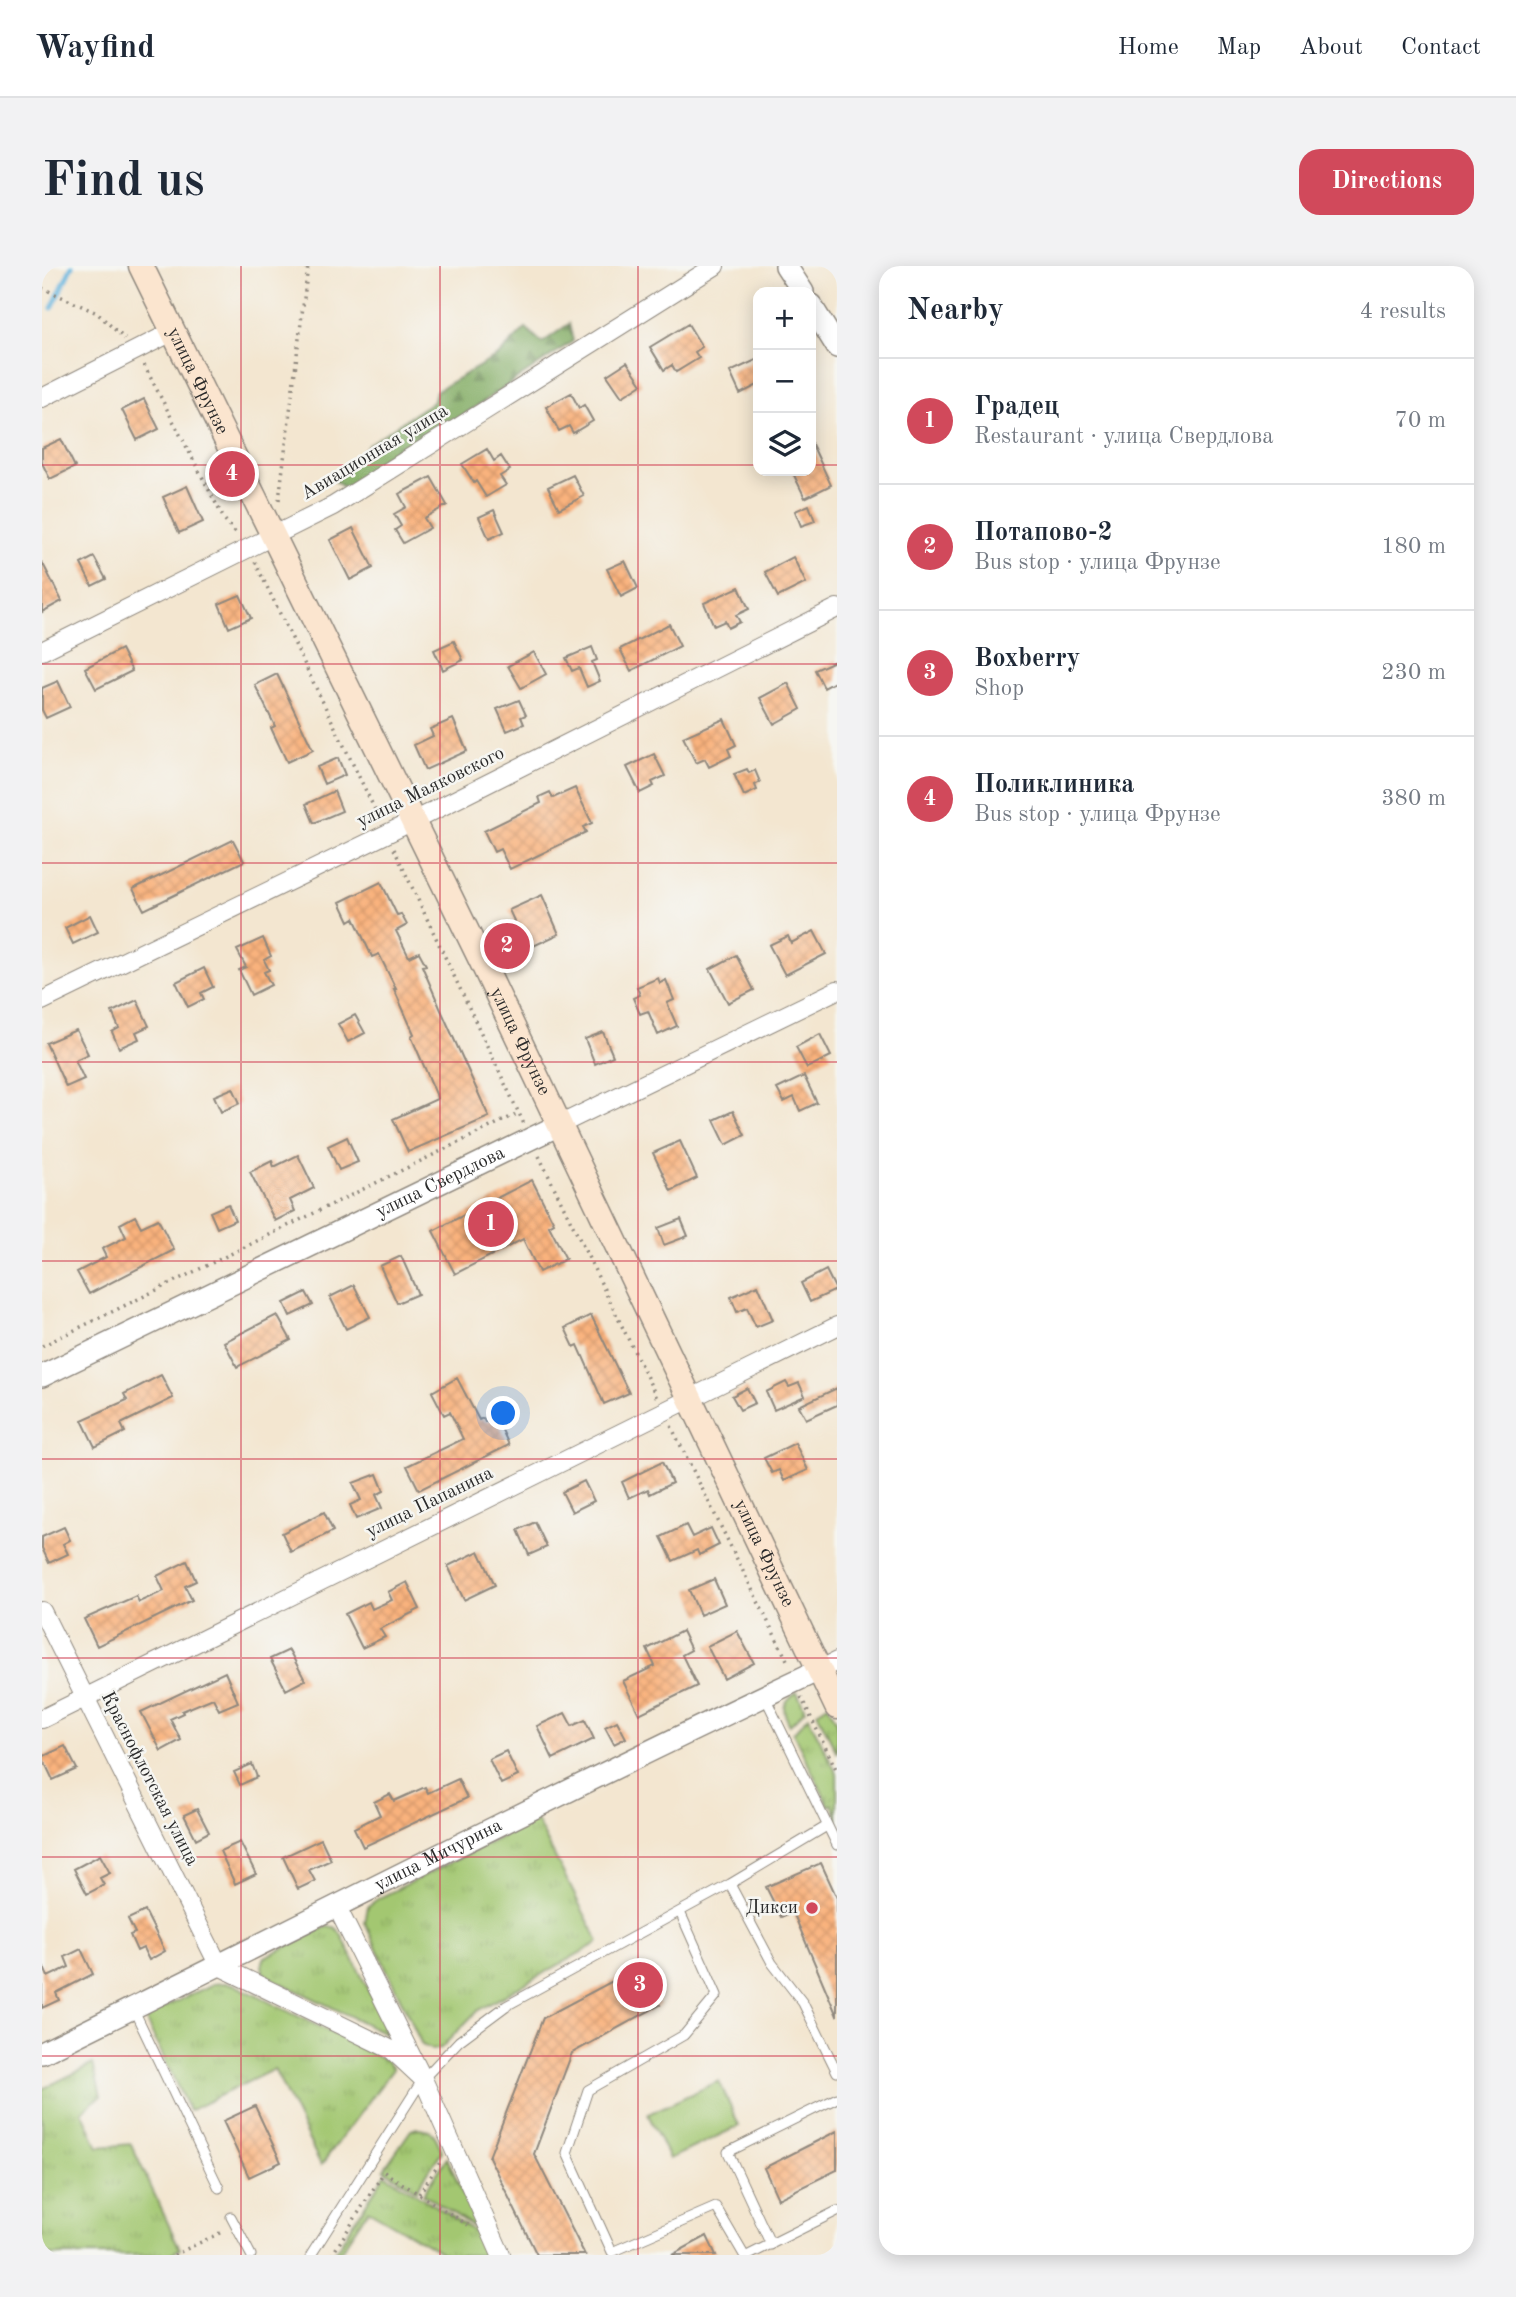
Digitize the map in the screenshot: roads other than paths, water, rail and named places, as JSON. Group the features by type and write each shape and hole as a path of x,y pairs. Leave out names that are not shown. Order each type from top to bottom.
{"main road":[{"name":"улица Фрунзе","path":"141,266 413,821 689,1398 828,1666 837,1707"}],"street":[{"name":"Авиационная улица","path":"42,651 333,506 715,266"},
{"path":"786,266 800,287"},
{"path":"816,313 837,347"},
{"path":"42,398 174,331"},
{"name":"улица Маяковского","path":"42,1001 413,821 837,608"},
{"name":"улица Свердлова","path":"42,1376 837,990"},
{"name":"улица Папанина","path":"42,1719 837,1326"},
{"name":"Краснофлотская улица","path":"42,1611 219,1966"},
{"name":"улица Мичурина","path":"42,2053 337,1905 828,1666"},
{"path":"337,1905 422,2079 483,2227 501,2255"},
{"path":"219,1966 392,2050 422,2079"}],"lane":[{"path":"765,1697 837,1845"},
{"path":"311,2255 422,2079 459,2041 506,2006 730,1884 827,1826"},
{"path":"730,1884 772,1962 803,2003 837,2072"},
{"path":"680,1912 717,1994 684,2035 588,2090 566,2153 612,2252 716,2207 746,2255 837,2211"},
{"path":"133,2008 219,2189"},
{"path":"771,2245 728,2152 837,2098"},
{"path":"233,2221 251,2255"}],"waterway":[{"path":"52,308 72,266"}],"place":[{"name":"Поликлиника","path":"232,474"},
{"name":"Потапово-2","path":"507,946"},
{"name":"Градец","path":"491,1224"},
{"name":"Дикси","path":"812,1908"},
{"name":"Boxberry","path":"640,1985"}]}
